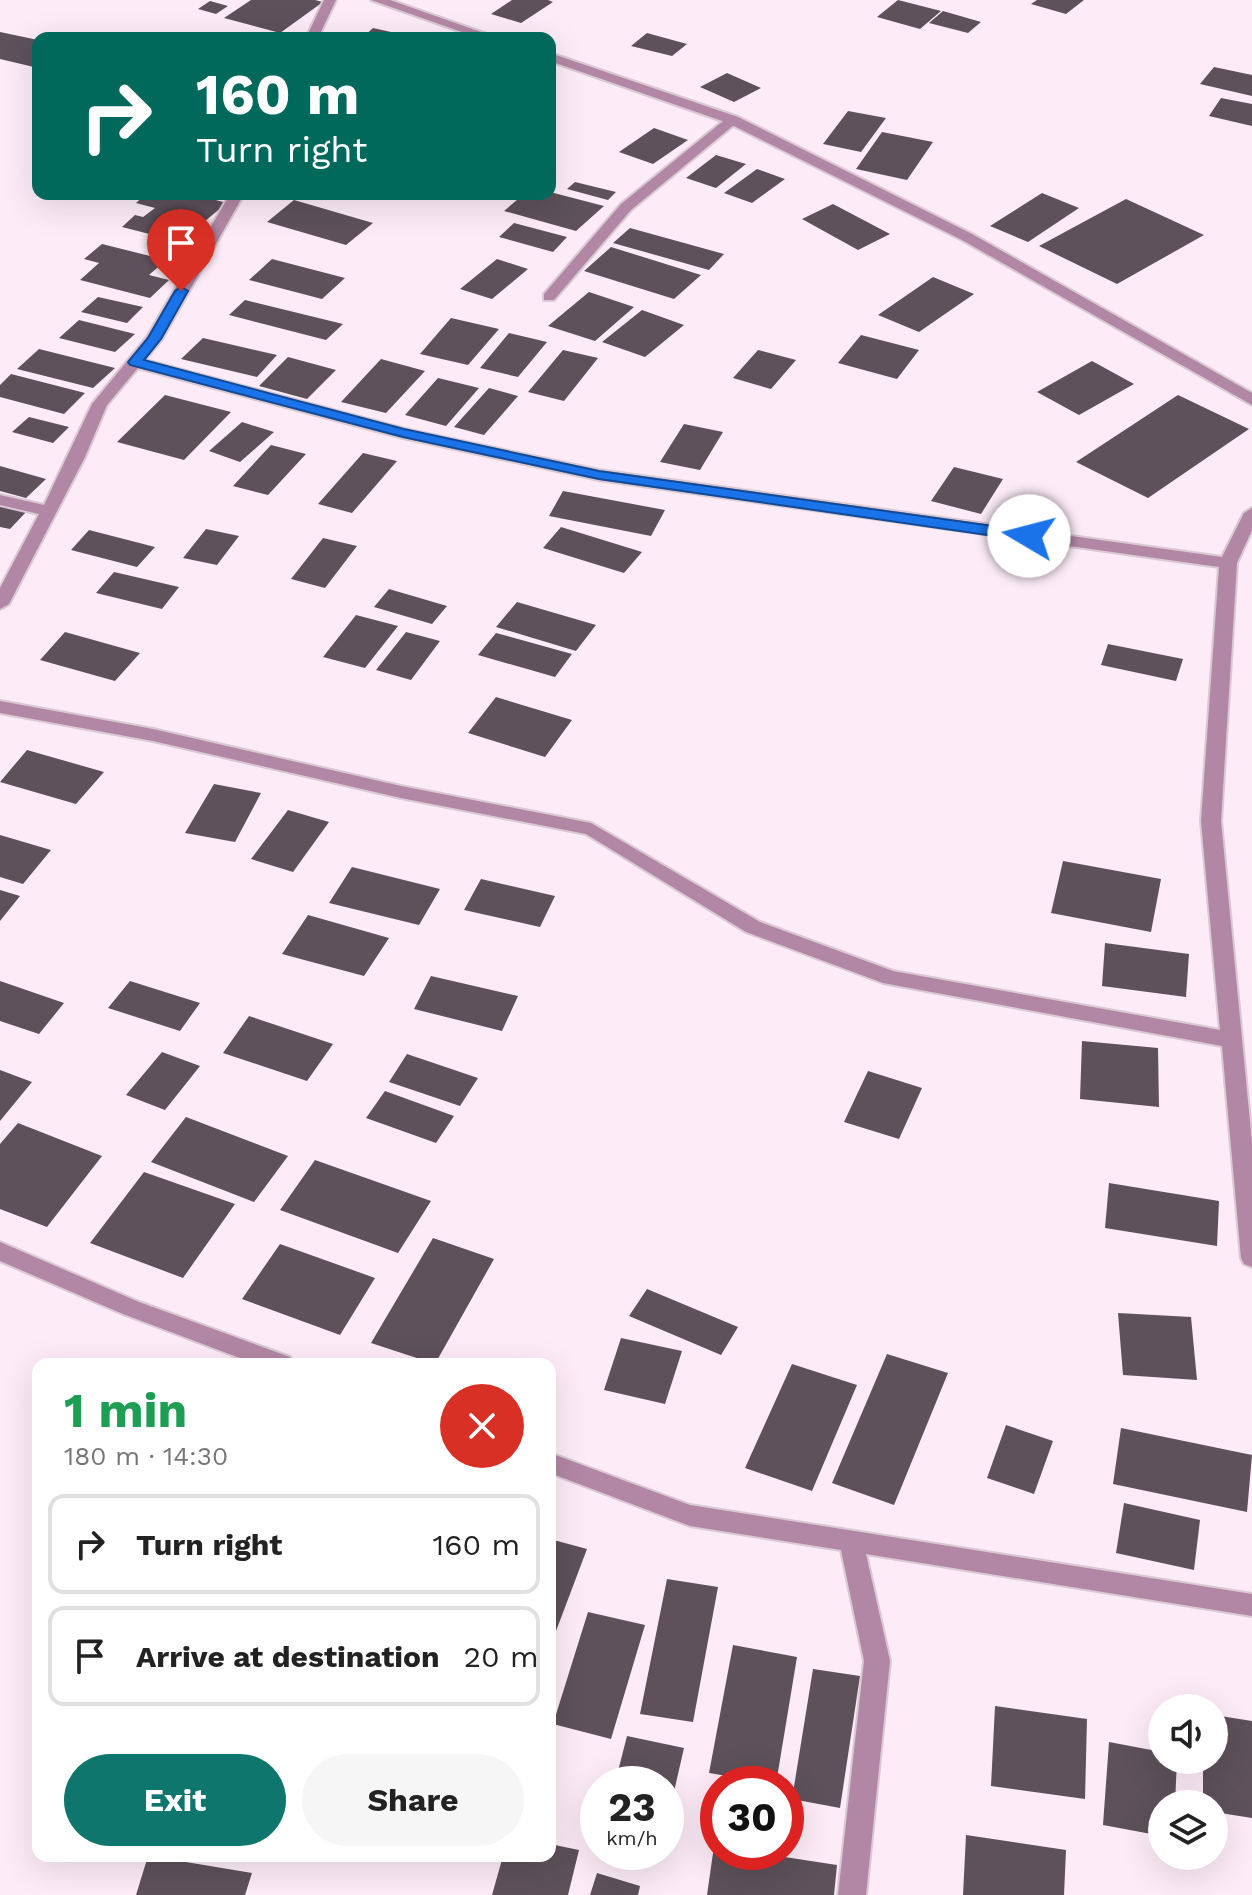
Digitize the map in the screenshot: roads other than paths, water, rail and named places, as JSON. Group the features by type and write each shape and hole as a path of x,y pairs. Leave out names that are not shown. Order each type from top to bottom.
{"street":[{"path":"315,32 330,0"},
{"path":"377,0 474,32"},
{"path":"556,59 733,120 967,237 1252,400"},
{"path":"549,297 626,207 733,120"},
{"path":"0,604 100,404 154,339 234,200"},
{"path":"135,362 403,433 599,475 1228,563"},
{"path":"0,500 49,511"},
{"path":"1252,513 1228,563 1211,821 1252,1258"},
{"path":"0,707 153,735 401,792 591,829 753,927 890,978 1231,1040"},
{"path":"0,1251 131,1308 266,1358"},
{"path":"556,1465 690,1515 1252,1605"},
{"path":"851,1540 877,1661 852,1895"}]}
